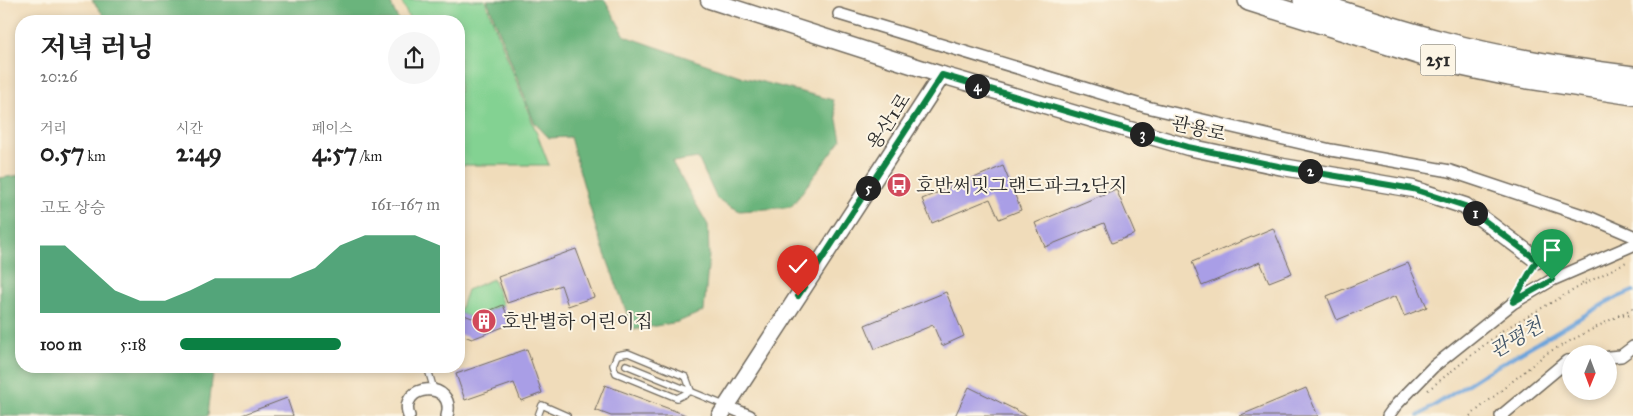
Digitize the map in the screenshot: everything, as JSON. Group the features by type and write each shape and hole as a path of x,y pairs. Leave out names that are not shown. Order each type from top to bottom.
{"highway":[{"name":"251","path":"1249,0 1443,61 1509,75 1633,94"},
{"name":"251","path":"1304,0 1443,43 1510,58 1633,76"}],"main road":[{"name":"관용로","path":"709,0 942,75 1188,147 1283,167 1413,189 1465,206 1537,260"},
{"name":"용산1로","path":"723,411 942,75"}],"street":[{"path":"838,14 1147,107 1331,150 1450,172 1591,218 1633,236"},
{"path":"1388,416 1396,405 1434,367 1513,302 1552,280 1633,245"},
{"path":"1618,356 1633,347"},
{"path":"1501,416 1562,366"},
{"path":"409,416 408,405 415,394 421,390 434,390 445,398 448,404 447,416"},
{"path":"723,411 750,416"}],"lane":[{"path":"628,354 686,377 690,391 677,398 616,373 613,365 617,355 628,354"},
{"path":"626,365 690,391 723,411"},
{"path":"429,373 434,390"},
{"path":"538,416 542,405 568,416"}],"path":[{"path":"1513,302 1537,260"},
{"path":"1424,393 1503,330 1628,261"},
{"path":"1470,416 1547,352 1633,308"},
{"path":"1617,316 1633,315"}],"green space":[{"path":"92,0 389,0 396,15 103,15"},
{"path":"401,0 485,0 549,165 465,165 465,15 407,15"},
{"path":"487,0 605,0 625,36 743,77 833,100 841,140 791,207 740,211 717,199 698,158 672,162 708,225 709,255 704,311 678,322 633,330 596,229 570,137 549,138 534,122"},
{"path":"15,176 15,373 214,373 208,416 0,416 0,178"},
{"path":"493,279 503,305 472,318 465,315 465,296 467,290"}],"building":[{"path":"1003,166 1021,210 999,219 990,199 932,223 922,199"},
{"path":"1116,189 1135,234 1112,243 1104,223 1045,247 1035,223"},
{"path":"1273,228 1292,273 1269,282 1260,262 1202,286 1192,262"},
{"path":"576,249 594,297 568,306 561,285 507,303 498,277"},
{"path":"1408,263 1427,307 1404,316 1396,296 1337,320 1327,296"},
{"path":"946,292 964,336 942,346 933,325 875,349 865,325"},
{"name":"호반별하 어린이집","path":"503,305 511,324 472,339 465,336 465,315 472,318"},
{"path":"527,349 542,393 521,401 514,383 465,400 456,374 465,373 465,371"},
{"path":"605,385 686,416 611,416 595,410"},
{"path":"969,387 1028,416 955,416"},
{"path":"1306,388 1318,416 1239,416"},
{"path":"287,398 293,416 242,415"}],"waterway":[{"name":"관평천","path":"1418,416 1482,375 1609,301 1633,291"}],"place":[{"name":"호반써밋그랜드파크2단지","path":"899,185"},
{"name":"호반별하 어린이집","path":"484,321"}],"route":[{"path":"798,296 942,75 1188,147 1283,167 1413,189 1465,206 1537,260 1513,302 1552,280"}]}
